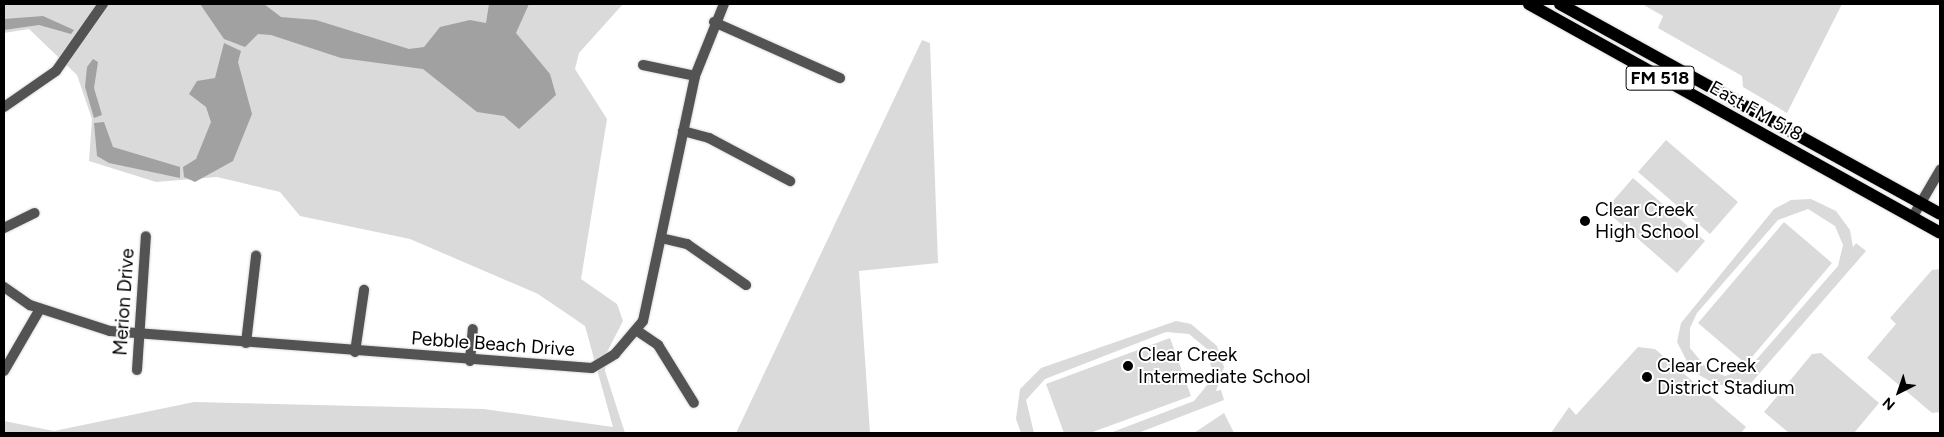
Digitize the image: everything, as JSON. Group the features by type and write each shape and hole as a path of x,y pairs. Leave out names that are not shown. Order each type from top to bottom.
{"main road":[{"name":"East FM 518","path":"1529,4 1680,90 1940,233"},
{"name":"East FM 518","path":"1560,4 1940,214"},
{"path":"1571,28 1580,16"},
{"path":"1680,90 1687,74"},
{"path":"1838,177 1846,161"}],"street":[{"path":"4,108 56,71 103,4"},
{"name":"Pebble Beach Drive","path":"4,287 40,309 110,331 470,361 592,368 614,354 643,321 695,76 714,22 724,4"},
{"path":"714,22 840,78"},
{"path":"643,65 695,76"},
{"path":"683,131 709,138 790,181"},
{"path":"1912,218 1940,170"},
{"path":"4,228 36,213"},
{"name":"Merion Drive","path":"137,370 146,236"},
{"path":"661,238 687,244 746,285"},
{"path":"246,343 256,256"},
{"path":"356,352 364,290"},
{"path":"4,371 40,309"},
{"path":"470,361 473,329"},
{"path":"636,330 658,345 694,403"}],"shaded area":[{"path":"4,4 623,4 579,53 575,69 607,119 581,279 617,304 623,321 606,354 605,371 625,433 4,433 4,421 54,431 194,402 484,409 613,427 585,326 538,294 410,239 300,216 280,192 217,177 156,182 89,161 92,119 77,75 29,29 4,33"},
{"path":"200,4 264,4 281,17 316,20 409,49 424,47 440,27 470,20 486,23 489,4 529,4 516,33 550,74 556,95 519,129 504,116 477,112 423,69 341,58 271,35 258,34 245,47 224,39"},
{"path":"1642,4 1842,4 1787,113 1743,87 1742,76 1658,28 1663,16"},
{"path":"43,16 74,30 71,34 39,25 4,30 4,19"},
{"path":"922,40 930,43 938,263 859,271 870,433 736,433"},
{"path":"224,43 241,51 238,62 252,114 233,161 195,182 184,177 183,167 196,159 211,122 206,107 189,94 197,81 215,78"},
{"path":"93,59 98,62 94,88 102,115 94,118 85,87 87,67"},
{"path":"104,122 113,147 180,167 180,178 109,163 97,156 94,123"},
{"path":"1666,140 1738,202 1710,234 1638,172"},
{"path":"1633,178 1705,241 1677,273 1605,210"},
{"path":"1811,199 1836,211 1850,230 1853,247 1856,243 1866,251 1739,397 1731,391 1734,385 1717,385 1692,371 1677,342 1681,323 1774,209 1791,200","holes":["1808,209 1835,226 1843,245 1838,266 1749,368 1725,376 1708,370 1690,348 1690,328 1697,313 1778,220"]},
{"path":"1784,222 1832,263 1746,364 1698,323"},
{"path":"1940,269 1940,412 1932,413 1867,358 1896,324 1890,318 1932,270"},
{"path":"1176,321 1191,324 1217,346 1224,367 1216,391 1221,390 1224,400 1138,433 1110,433 1194,401 1208,384 1212,371 1207,349 1189,334 1166,332 1045,379 1026,400 1034,433 1021,433 1016,419 1020,389 1041,368"},
{"path":"1170,338 1191,396 1090,433 1064,433 1046,384"},
{"name":"Clear Creek District Stadium","path":"1638,347 1655,349 1746,427 1741,433 1551,433 1569,407 1576,415"},
{"path":"1821,353 1879,403 1854,433 1789,433 1764,412 1812,354"},
{"path":"1224,413 1234,433 1194,433"}],"place":[{"name":"Clear Creek High School","path":"1585,221"},
{"name":"Clear Creek Intermediate School","path":"1128,366"},
{"name":"Clear Creek District Stadium","path":"1647,377"}]}
